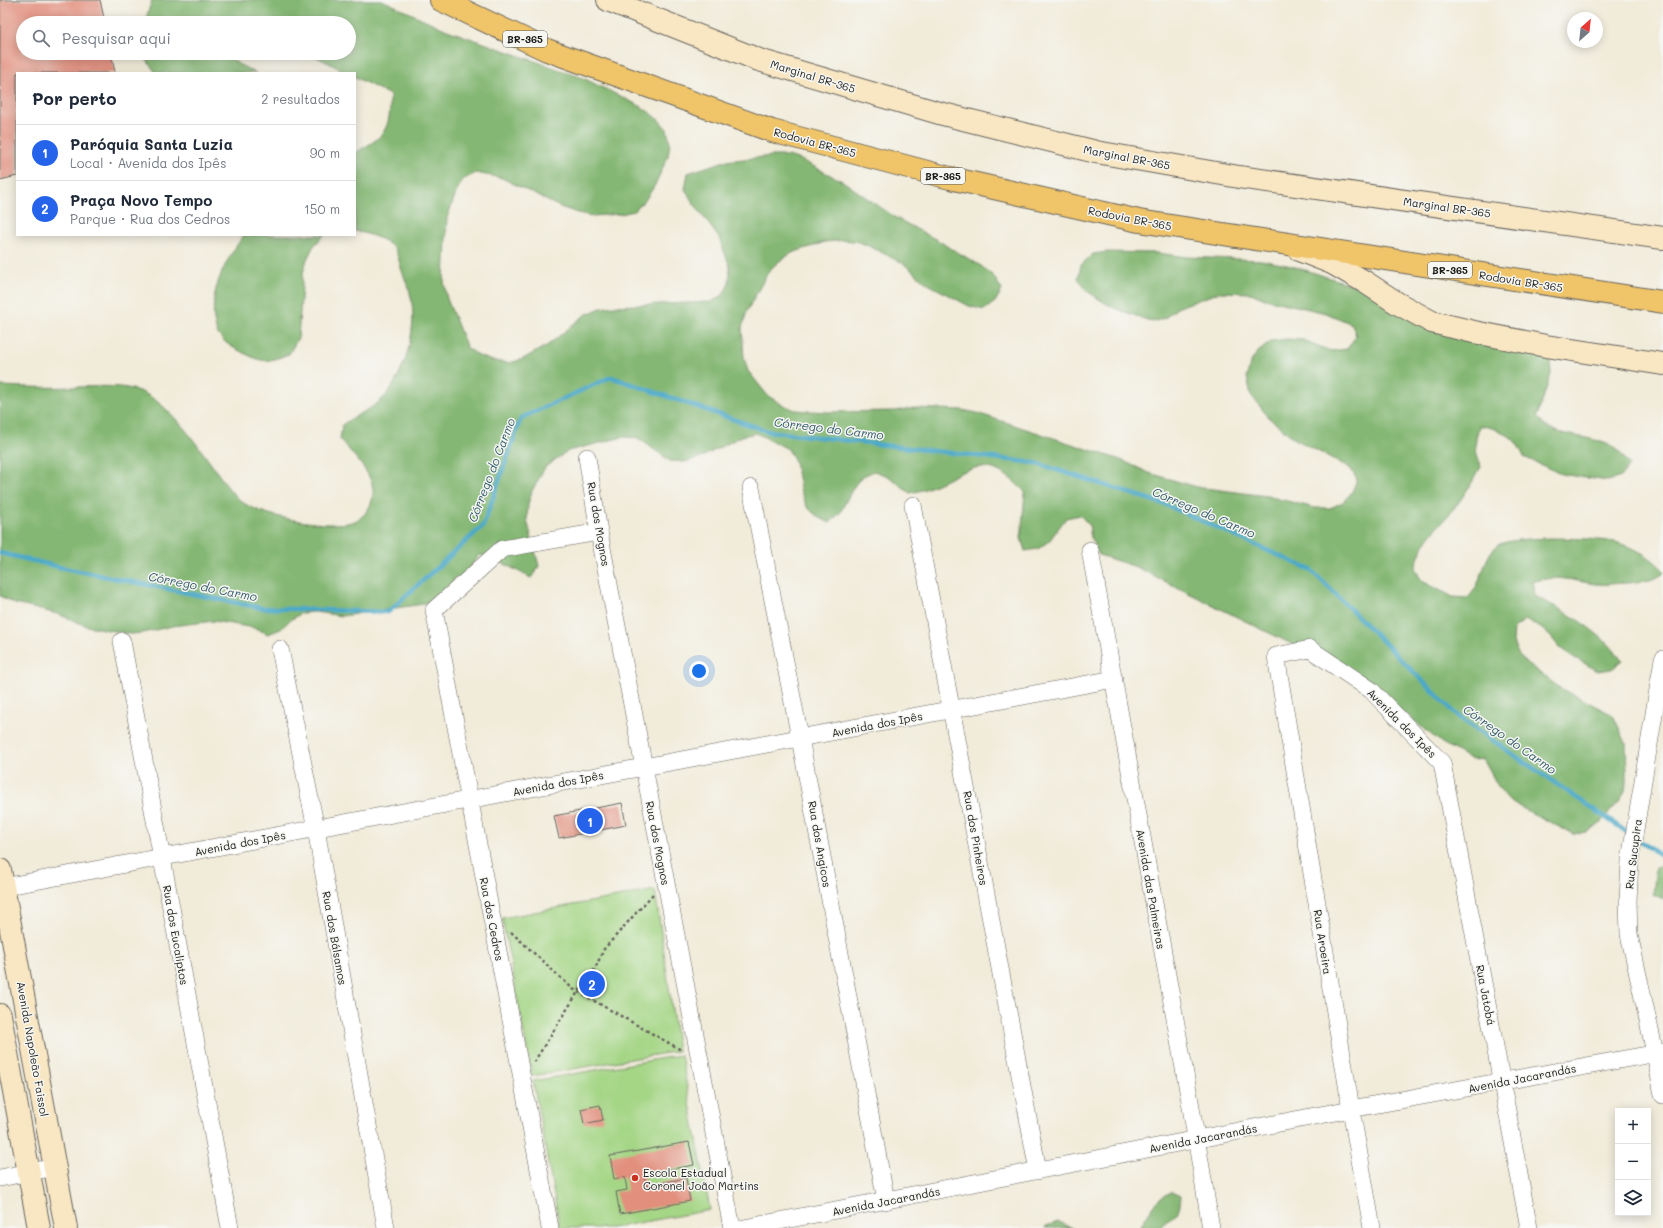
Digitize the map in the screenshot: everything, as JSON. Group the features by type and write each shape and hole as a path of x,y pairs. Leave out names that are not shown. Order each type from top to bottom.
{"main road":[{"name":"Rodovia BR-365","path":"441,0 547,50 772,131 950,178 1138,221 1663,302"},
{"name":"Rodovia BR-365","path":"475,0 611,72"}],"street":[{"name":"Marginal BR-365","path":"608,0 760,60 939,113 1096,152 1239,177 1663,238"},
{"path":"1285,244 1332,263 1365,282 1397,304 1432,322 1546,346 1663,364"},
{"name":"Rua dos Mognos","path":"587,457 599,532 732,1228"},
{"name":"Rua dos Angicos","path":"751,488 800,738 886,1201"},
{"name":"Rua dos Pinheiros","path":"913,505 1038,1171"},
{"name":"Rua dos Cedros","path":"550,1228 434,610 502,549 599,532"},
{"name":"Avenida das Palmeiras","path":"1090,550 1211,1228"},
{"name":"Rua dos Eucaliptos","path":"122,641 230,1228"},
{"name":"Rua dos Bálsamos","path":"280,649 316,829 386,1228"},
{"name":"Avenida dos Ipês","path":"1276,656 1310,649 1371,690 1442,762"},
{"name":"Rua Aroeira","path":"1276,656 1372,1228"},
{"name":"Rua Sucupira","path":"1663,659 1630,860 1628,901 1629,934 1659,1052 1663,1095"},
{"name":"Avenida dos Ipês","path":"2,879 162,858 1114,679"},
{"name":"Rua Jatobá","path":"1442,762 1529,1228"},
{"name":"Avenida Napoleão Faissol","path":"2,879 66,1228"},
{"path":"0,1015 39,1228"},
{"name":"Avenida Jacarandás","path":"744,1228 1351,1109 1659,1052"},
{"path":"0,1178 55,1167"}],"path":[{"path":"523,1081 578,992 590,977 604,949 666,880"},
{"path":"491,914 573,989 700,1061"}],"green space":[{"path":"152,0 382,0 447,30 583,78 642,107 656,117 667,129 670,142 668,156 655,185 646,199 634,211 621,214 592,216 560,207 502,178 476,173 462,180 447,218 444,282 447,299 467,348 479,356 493,361 509,363 523,359 548,345 585,315 601,308 614,306 711,302 723,295 729,283 730,267 719,238 685,189 688,173 725,161 773,156 788,156 801,160 844,182 896,218 981,266 994,277 1002,290 995,302 984,310 969,306 928,284 904,264 859,242 845,240 825,242 792,253 778,262 768,272 747,311 742,328 744,358 748,371 768,396 795,410 827,412 895,411 915,408 962,410 977,413 1121,460 1149,473 1197,487 1267,496 1315,508 1330,508 1343,502 1352,492 1357,479 1350,468 1295,439 1269,418 1251,395 1247,377 1250,363 1258,352 1272,341 1287,339 1303,340 1331,351 1347,349 1356,336 1352,324 1326,313 1265,299 1251,293 1220,292 1177,308 1165,318 1153,322 1114,308 1087,291 1078,278 1081,265 1093,254 1107,252 1157,253 1187,257 1261,260 1292,266 1350,284 1539,348 1550,359 1551,374 1537,417 1546,426 1553,430 1592,439 1611,446 1619,452 1629,465 1621,477 1608,481 1561,474 1524,457 1516,443 1507,435 1495,429 1480,425 1476,437 1476,446 1481,467 1459,502 1433,532 1423,548 1415,569 1422,581 1453,597 1468,598 1476,587 1487,558 1498,545 1522,540 1559,538 1597,540 1622,544 1639,551 1650,558 1663,570 1663,574 1642,582 1600,584 1558,578 1532,582 1535,596 1559,608 1583,623 1614,650 1622,661 1612,669 1598,671 1573,657 1560,648 1541,628 1525,620 1514,628 1513,642 1519,656 1529,665 1560,688 1613,715 1626,743 1627,774 1625,791 1618,803 1599,824 1587,832 1573,834 1520,807 1508,799 1499,788 1483,759 1472,760 1442,743 1405,714 1332,664 1136,567 1099,555 1091,538 1089,525 1080,515 1066,518 1049,541 1038,549 1025,551 1021,538 1025,492 1008,477 994,469 981,467 969,470 928,488 910,493 888,476 874,471 861,477 853,488 840,513 830,523 818,517 807,507 801,492 795,462 788,449 756,433 742,436 702,457 685,462 670,461 638,438 623,437 568,451 545,467 532,491 528,504 527,520 539,566 531,578 493,558 480,555 451,588 423,604 342,616 315,612 302,613 290,620 281,629 268,634 255,628 214,621 172,626 143,633 130,634 87,626 58,614 15,604 0,596 0,386 99,386 124,387 139,391 150,396 171,413 199,447 226,485 241,501 250,507 278,517 311,523 341,524 352,522 361,517 368,509 373,494 372,483 369,476 340,439 342,425 375,405 387,394 403,366 410,343 413,308 409,289 395,250 381,239 356,231 356,152 376,140 387,126 390,95 356,78 356,72 346,72 323,60 356,60 356,16 147,15"},
{"path":"147,60 234,60 238,64 254,72 155,72"},
{"path":"243,236 323,236 313,247 307,259 303,273 298,338 289,354 269,360 259,360 235,348 220,337 215,327 213,308 214,297 221,275 231,254"},
{"path":"1663,865 1663,899 1653,894 1656,867"},
{"path":"655,890 678,1051 532,1076 502,918"},
{"path":"681,1055 710,1210 611,1228 560,1228 533,1081"},
{"path":"1170,1192 1181,1196 1177,1213 1165,1222 1162,1228 1135,1228 1140,1227 1156,1203"},
{"path":"1058,1222 1073,1228 1045,1228 1046,1226"}],"building":[{"path":"0,0 100,0 103,16 16,16 16,60 112,60 115,72 16,72 16,176 0,180"},
{"path":"622,803 626,825 559,838 554,816"},
{"path":"600,1105 603,1120 584,1124 581,1109"},
{"name":"Escola Estadual Coronel João Martins","path":"689,1142 694,1165 644,1174 646,1186 686,1178 690,1201 620,1214 616,1192 627,1190 625,1177 614,1179 610,1156"}],"waterway":[{"name":"Córrego do Carmo","path":"0,553 59,567 262,608 388,612 483,526 521,418 611,377 767,431 1035,463 1164,504 1311,570 1460,718 1631,835"},
{"name":"Córrego do Carmo","path":"1637,839 1663,857"}],"place":[{"name":"Paróquia Santa Luzia","path":"590,821"},
{"name":"Praça Novo Tempo","path":"592,984"},
{"name":"Escola Estadual Coronel João Martins","path":"635,1178"}]}
